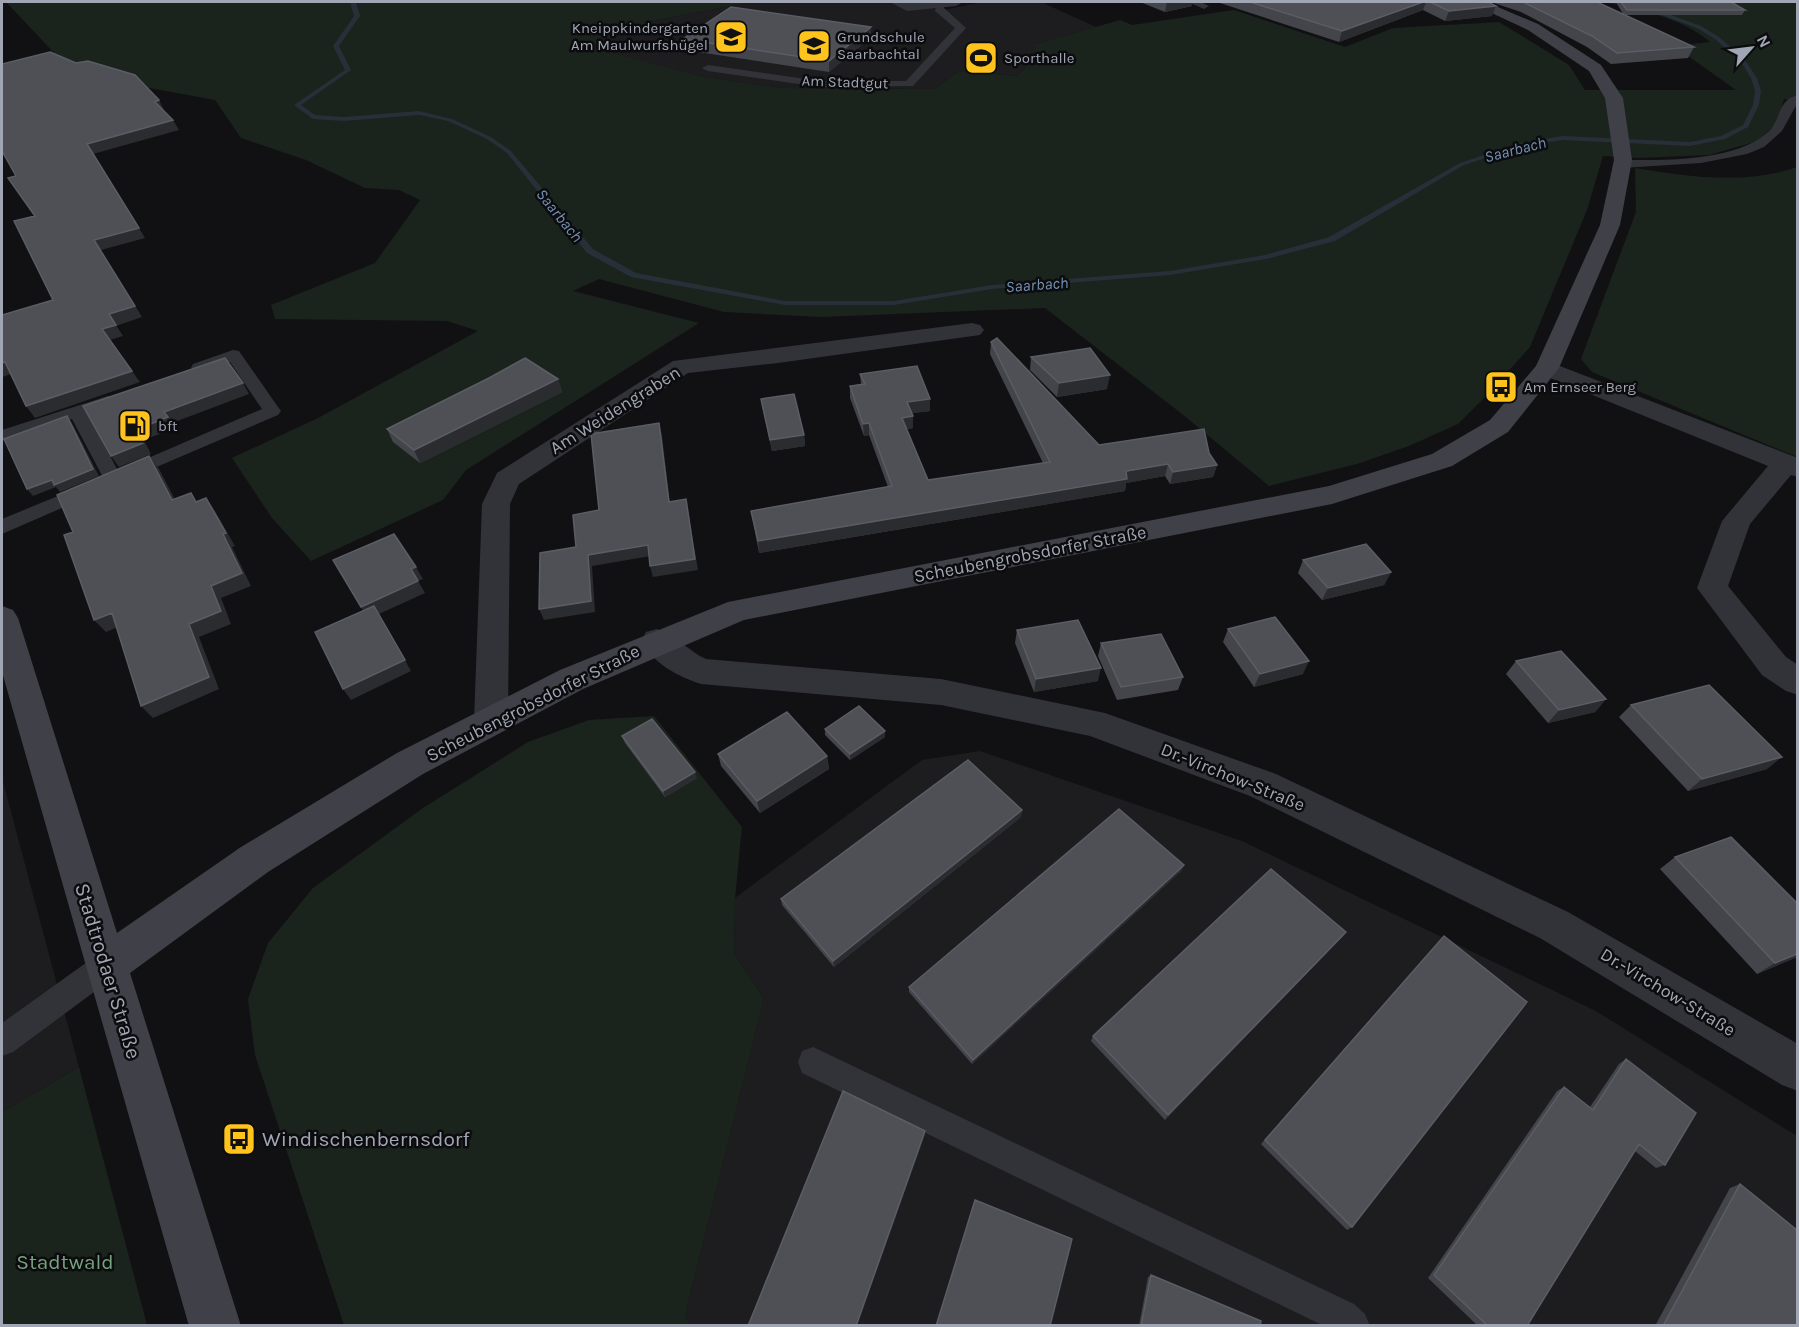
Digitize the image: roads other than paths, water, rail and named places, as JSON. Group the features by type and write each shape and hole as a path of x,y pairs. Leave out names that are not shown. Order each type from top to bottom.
{"main road":[{"name":"Scheubengrobsdorfer Straße","path":"107,965 254,859 394,774 593,668 657,641 739,610 1332,495 1442,460 1499,426 1547,368 1610,225 1623,162 1614,98 1595,68 1533,27 1475,2"},
{"name":"Stadtrodaer Straße","path":"2,618 215,1326"}],"street":[{"path":"897,2 907,7 956,2"},
{"name":"Am Weidengraben","path":"491,721 496,504 507,479 682,366 778,356 972,330"},
{"path":"1547,368 1792,465 1737,521 1712,588 1774,666 1797,682"},
{"name":"Dr.-Virchow-Straße","path":"657,641 679,661 701,671 747,677 941,692 1093,723 1263,785 1554,925 1797,1069"}],"lane":[{"path":"1193,2 1204,6"},
{"name":"Am Stadtgut","path":"708,68 820,84 909,84 961,28 939,9 940,5"},
{"path":"1623,162 1692,161 1745,149 1773,136 1781,124 1787,105 1797,98"},
{"path":"2,527 272,411 233,355 178,376"},
{"path":"2,436 78,413 133,393"},
{"path":"78,413 112,479"},
{"path":"2,1041 107,965"},
{"path":"813,1062 1342,1316 1353,1326"}],"waterway":[{"name":"Saarbach","path":"353,2 357,16 336,46 348,70 297,105 313,117 344,119 419,113 450,120 489,138 509,152 590,251 634,275 785,303 894,303 992,287 1170,273 1266,257 1332,239 1462,164 1522,144 1563,138 1690,144 1723,138 1746,126 1756,105 1758,91 1754,78 1743,61 1717,38 1699,27 1652,10"}],"place":[{"name":"Kneippkindergarten Am Maulwurfshügel","path":"731,37"},
{"name":"Grundschule Saarbachtal","path":"814,46"},
{"name":"Sporthalle","path":"981,58"},
{"name":"Am Ernseer Berg","path":"1501,387"},
{"name":"bft","path":"135,426"},
{"name":"Windischenbernsdorf","path":"239,1139"}],"park label":[{"name":"Stadtwald","path":"65,1262"}]}
